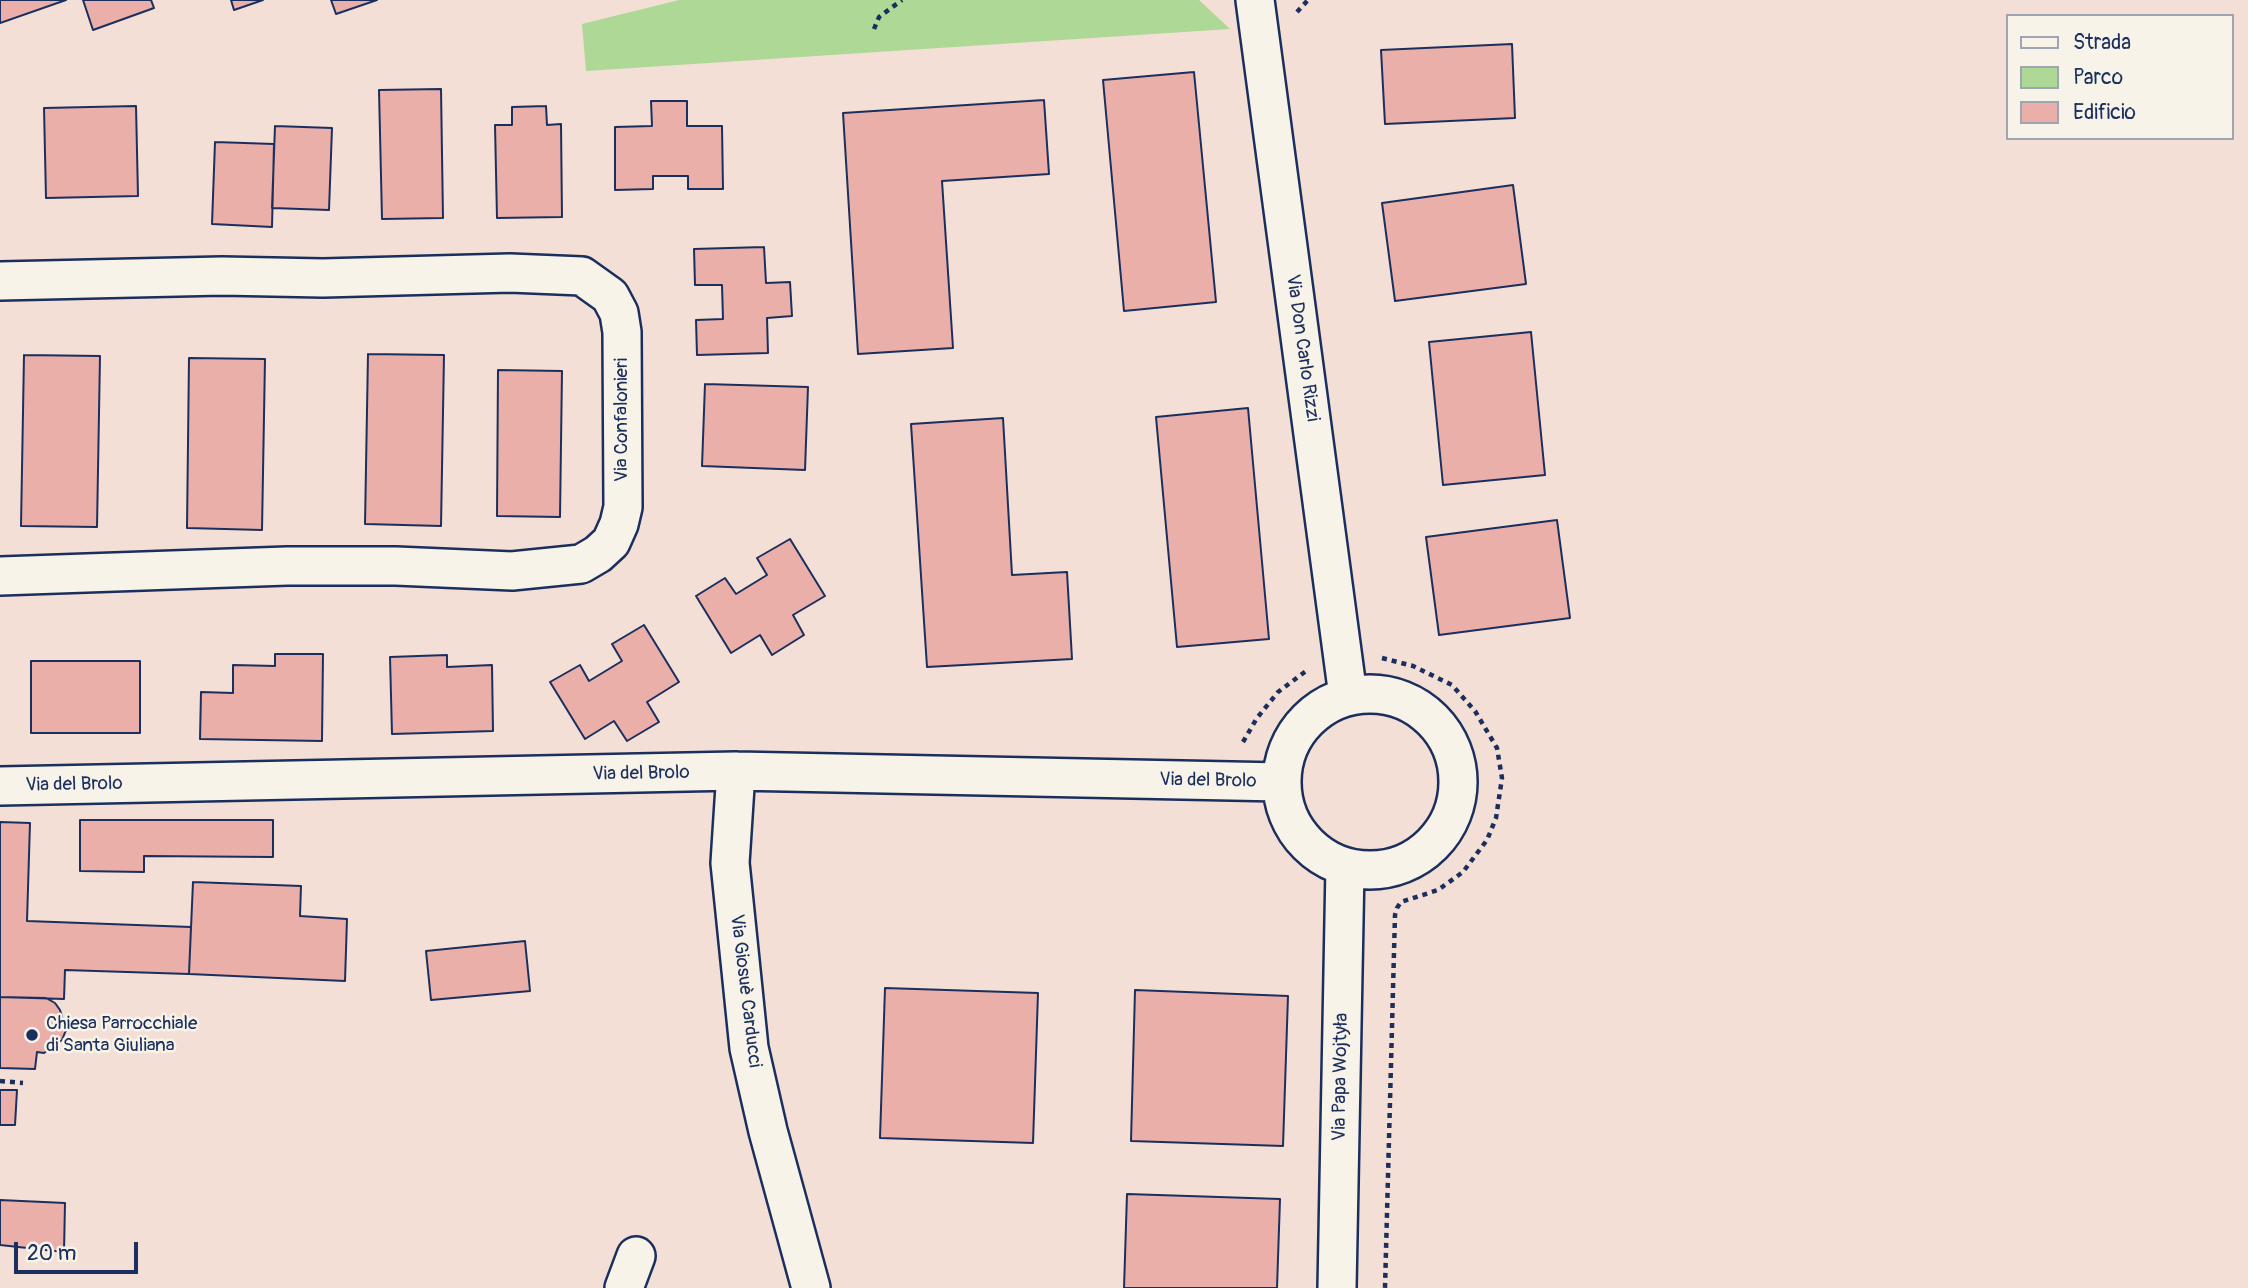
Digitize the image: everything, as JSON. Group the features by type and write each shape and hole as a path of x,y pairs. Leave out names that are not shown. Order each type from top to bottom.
{"street":[{"name":"Via Don Carlo Rizzi","path":"1255,0 1348,696"},
{"name":"Via Confalonieri","path":"0,281 222,275 323,278 510,272 582,276 610,296 619,313 622,332 623,507 620,524 611,541 598,554 582,564 512,571 396,566 287,566 0,576"},
{"path":"1378,693 1406,700 1432,718 1450,741 1458,769 1458,799 1448,826 1429,849 1404,865 1374,871 1345,867 1320,855 1299,835 1286,810 1281,782 1286,753 1300,727 1321,708 1348,696 1378,693"},
{"name":"Via del Brolo","path":"0,786 736,771 1281,782"},
{"name":"Via Giosuè Carducci","path":"736,771 730,863 749,1048 768,1131 811,1288"},
{"name":"Via Papa Wojtyła","path":"1336,1288 1345,867"}],"path":[{"path":"874,29 879,17 902,0"},
{"path":"1236,750 1278,692 1307,670"},
{"path":"0,1081 23,1083"}],"green space":[{"path":"679,0 1199,0 1230,29 586,71 582,24"}],"building":[{"path":"0,0 66,0 0,23"},
{"path":"83,0 151,0 154,8 93,30"},
{"path":"231,0 263,0 234,10"},
{"path":"331,0 377,0 336,14"},
{"path":"1512,44 1515,118 1385,124 1381,50"},
{"path":"1194,72 1216,302 1124,311 1103,80"},
{"path":"441,89 443,218 382,219 379,90"},
{"path":"1044,100 1049,174 942,181 953,348 858,354 843,113"},
{"path":"651,101 687,101 687,126 722,126 723,189 688,189 688,176 653,176 653,189 615,190 615,127 652,126"},
{"path":"136,106 138,196 46,198 44,108"},
{"path":"546,106 547,125 561,124 562,217 497,218 495,125 512,125 512,107"},
{"path":"275,126 332,128 329,210 272,208"},
{"path":"215,142 274,144 272,227 212,224"},
{"path":"1513,185 1526,284 1395,301 1382,203"},
{"path":"764,247 766,283 790,282 792,316 767,318 768,353 697,355 696,320 723,319 722,285 695,285 694,249"},
{"path":"1531,332 1545,475 1443,485 1429,342"},
{"path":"368,354 444,355 441,526 365,524"},
{"path":"24,355 100,356 97,527 21,526"},
{"path":"189,358 265,359 262,530 187,528"},
{"path":"498,370 562,371 560,517 497,516"},
{"path":"705,384 808,387 805,470 702,466"},
{"path":"1248,408 1269,639 1177,647 1156,417"},
{"path":"1003,418 1012,575 1067,572 1072,659 927,667 911,424"},
{"path":"1557,520 1570,618 1439,635 1426,537"},
{"path":"790,539 825,596 793,615 804,635 772,655 760,635 731,653 696,596 725,578 736,594 767,575 757,558"},
{"path":"644,625 679,682 647,702 659,722 627,741 614,721 585,739 550,682 580,665 589,681 622,661 612,644"},
{"path":"275,654 323,654 322,741 200,739 201,692 233,693 233,665 275,666"},
{"path":"447,655 447,667 492,665 493,731 392,734 390,657"},
{"path":"31,661 140,661 140,733 31,733"},
{"path":"80,820 273,820 273,857 144,856 144,872 80,871"},
{"path":"0,822 30,823 27,921 191,927 189,974 65,970 64,999 0,997"},
{"path":"193,882 301,886 300,916 347,919 345,981 189,974"},
{"path":"525,941 530,991 431,1000 426,951"},
{"path":"885,988 1038,993 1033,1143 880,1138"},
{"path":"1135,990 1288,996 1283,1146 1131,1141"},
{"name":"Chiesa Parrocchiale di Santa Giuliana","path":"0,997 46,998 60,1010 66,1030 62,1040 44,1053 37,1052 35,1069 0,1068"},
{"path":"0,1090 17,1090 15,1125 0,1125"},
{"path":"1127,1194 1280,1199 1277,1288 1124,1288"},
{"path":"0,1200 65,1203 64,1252 0,1245"}],"place":[{"name":"Chiesa Parrocchiale di Santa Giuliana","path":"32,1035"}]}
